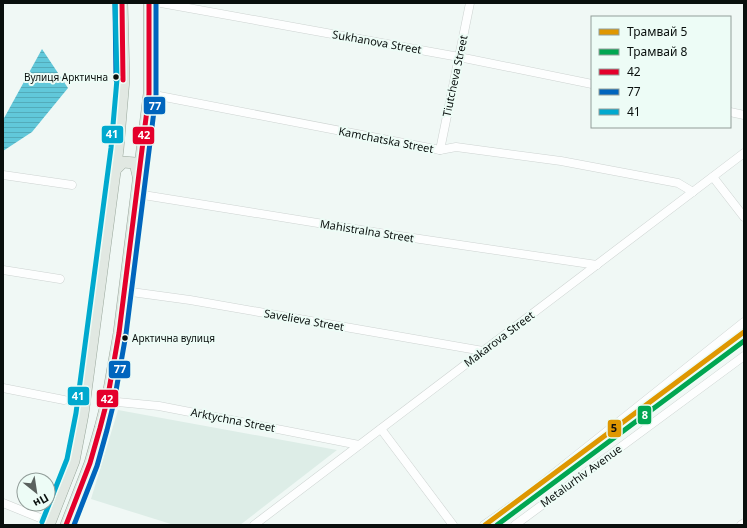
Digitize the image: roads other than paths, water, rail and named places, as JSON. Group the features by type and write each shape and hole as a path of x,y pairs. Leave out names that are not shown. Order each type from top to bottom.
{"main road":[{"path":"49,524 74,461 80,437 116,169 124,79 122,3"},
{"path":"66,525 90,463 107,401 119,333 149,94 149,3"},
{"path":"118,148 124,156 135,157 142,148"},
{"path":"116,169 123,162 135,163 139,179"}],"street":[{"name":"Sukhanova Street","path":"161,3 459,57 591,84"},
{"name":"Tiutcheva Street","path":"440,150 470,3"},
{"name":"Kamchatska Street","path":"149,94 440,150 456,147 561,161 678,183 693,192"},
{"path":"731,112 744,115"},
{"name":"Makarova Street","path":"254,525 744,153"},
{"path":"3,175 72,185"},
{"path":"713,177 744,217"},
{"name":"Mahistralna Street","path":"137,194 386,234 597,265"},
{"path":"3,270 60,279"},
{"name":"Savelieva Street","path":"124,290 483,351"},
{"path":"484,525 527,495 744,322"},
{"name":"Metalurhiv Avenue","path":"515,525 744,356"},
{"path":"3,388 64,400"},
{"name":"Arktychna Street","path":"107,401 159,406 359,445"},
{"path":"381,429 454,525"},
{"path":"3,503 49,524"}],"water":[{"path":"42,49 68,88 32,132 3,151 3,120"}],"tram line":[{"name":"5","path":"485,525 744,332"},
{"name":"8","path":"497,525 744,341"}],"place":[{"name":"Вулиця Арктична","path":"116,77"},
{"name":"Арктична вулиця","path":"125,338"}]}
